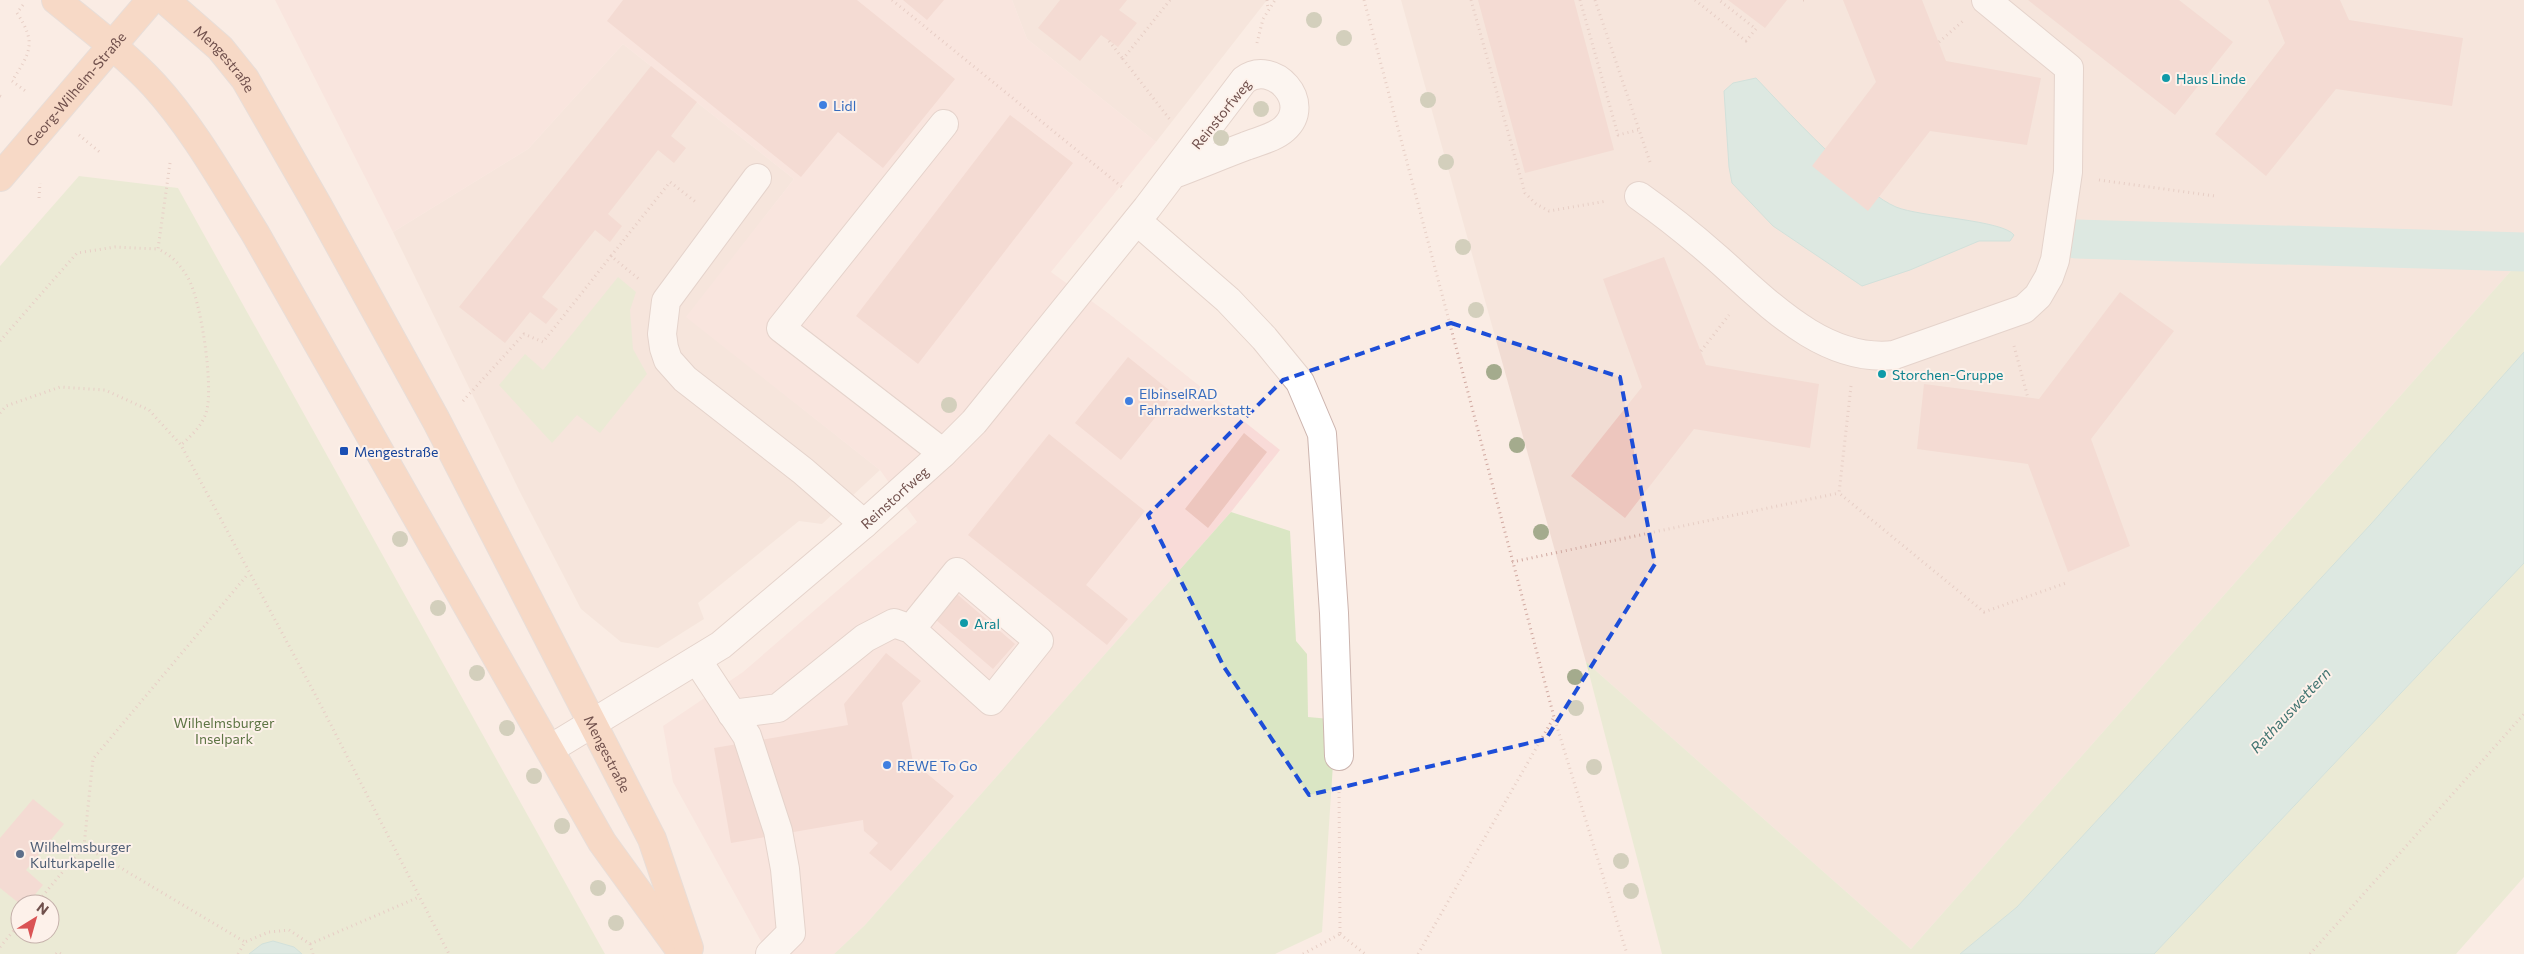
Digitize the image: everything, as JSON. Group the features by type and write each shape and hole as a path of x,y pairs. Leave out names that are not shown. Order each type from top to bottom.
{"main road":[{"path":"56,0 113,47 154,85 195,136 255,233 602,842 683,954"},
{"name":"Georg-Wilhelm-Straße","path":"0,177 113,47 151,0"},
{"name":"Mengestraße","path":"165,0 220,48 245,79 318,206 436,420 594,722 652,839 691,954"}],"street":[{"path":"1640,196 1678,224 1779,313 1826,342 1855,353 1875,357 1894,355 2007,317 2024,309 2038,296 2049,277 2055,260 2068,172 2069,68 1986,0"},
{"name":"Reinstorfweg","path":"550,749 721,645 864,524 944,453 974,422 1142,214 1244,80 1254,74 1265,73 1272,76 1292,94 1296,103 1292,121 1277,134 1174,174"},
{"path":"944,124 781,328 944,453"},
{"path":"757,178 666,301 662,334 664,348 668,360 677,371 803,471 864,524"},
{"path":"1142,214 1264,338 1300,382 1322,434 1334,613 1339,756"},
{"path":"732,714 778,708 865,638 894,623 910,629 991,701 1039,641 957,572 910,629"},
{"path":"697,660 747,736 778,831 785,869 791,933 770,954"}],"path":[{"path":"892,0 1142,214"},
{"path":"1123,58 1170,0"},
{"path":"1267,0 1268,10"},
{"path":"1254,74 1258,39 1268,10 1275,0"},
{"path":"1364,0 1554,717 1627,954"},
{"path":"1470,0 1525,193 1536,204 1549,211 1640,196 1651,166 1595,0"},
{"path":"1580,0 1618,135 1638,130"},
{"path":"1695,0 1746,41 1756,29 1719,0"},
{"path":"25,2 17,13 30,36 30,48 26,60 12,81 29,94"},
{"path":"1109,41 1192,149"},
{"path":"79,135 102,154"},
{"path":"158,249 170,163"},
{"path":"2068,172 2100,180 2215,196"},
{"path":"436,420 467,398 524,334 543,342 670,182 722,224"},
{"path":"0,341 77,253 115,247 158,249 173,257 189,279 197,307 210,388 207,410 197,430 181,445"},
{"path":"611,256 666,301"},
{"path":"1700,352 1751,287"},
{"path":"2007,317 2028,398"},
{"path":"1839,493 1855,353"},
{"path":"0,413 6,406 60,387 105,390 148,410 181,445 248,574 316,696 449,954"},
{"path":"1512,562 1839,493"},
{"path":"1839,493 1984,612 2066,583"},
{"path":"44,894 84,846 93,760 248,574"},
{"path":"2310,954 2524,714"},
{"path":"1418,954 1554,717"},
{"path":"1339,756 1340,934"},
{"path":"84,846 245,942"},
{"path":"310,944 419,897"},
{"path":"238,954 245,942 269,932 289,930 310,944 314,954"},
{"path":"1303,954 1340,934"},
{"path":"1340,934 1365,954"},
{"path":"0,947 10,935"},
{"path":"56,954 58,952 61,954"}],"highlighted area":[{"path":"1451,323 1620,377 1655,564 1546,739 1309,795 1224,667 1148,515 1283,380"}],"shaded area":[{"path":"275,0 1012,0 1027,39 1156,142 1051,272 1108,313 1280,450 1231,512 865,925 834,954 768,954 673,782 663,726 743,672 917,522 880,470 686,317 794,179 623,44 528,149 393,232"},
{"path":"1012,0 1267,0 1156,142 1027,39"},
{"path":"1401,0 2524,0 2524,256 1911,949 1586,662"},
{"path":"623,44 794,179 687,317 880,470 822,524 799,521 698,603 704,619 658,648 621,642 581,609 521,494 393,232 528,149"}],"green space":[{"name":"Wilhelmsburger Inselpark","path":"79,176 178,188 605,954 0,954 0,266"},
{"path":"2524,256 2524,352 2371,524 2017,907 1960,954 1662,954 1586,662 1911,949"},
{"path":"618,277 636,292 630,310 633,349 647,374 600,433 577,415 552,443 499,385 525,354 543,370"},
{"path":"1231,512 1290,531 1296,641 1307,654 1308,717 1330,719 1333,764 1322,932 1275,954 834,954 865,925"},
{"path":"2524,563 2524,877 2456,954 2154,954"}],"water":[{"path":"1756,78 1826,150 1883,200 1896,207 1908,210 1994,226 2007,230 2014,235 2010,241 1979,241 1910,270 1862,286 1773,226 1732,183 1729,167 1724,91 1733,83"},
{"name":"Rathauswettern","path":"2524,352 2524,563 2154,954 1960,954 2017,907 2371,524"},
{"path":"273,941 294,947 302,954 249,954 262,944"}],"building":[{"name":"Lidl","path":"623,0 857,0 955,79 883,168 838,132 801,177 607,21"},
{"path":"903,0 944,0 927,20"},
{"path":"1060,0 1127,0 1119,10 1137,23 1118,47 1101,35 1080,61 1038,28"},
{"path":"1478,0 1574,0 1614,150 1525,173"},
{"path":"1728,0 1787,0 1765,28"},
{"path":"1843,0 1922,0 1946,61 2041,78 2027,145 1930,131 1868,211 1812,166 1876,82"},
{"name":"Haus Linde","path":"2028,0 2179,0 2233,42 2175,115"},
{"path":"2268,0 2340,0 2349,20 2463,38 2452,106 2336,89 2266,176 2215,134 2285,43"},
{"path":"651,66 697,102 671,136 686,148 674,163 658,150 608,214 622,226 610,242 595,230 542,297 558,309 546,324 530,312 505,343 459,307"},
{"path":"1010,115 1073,163 918,364 856,316"},
{"path":"1664,257 1706,365 1819,384 1810,448 1694,429 1625,518 1571,476 1642,387 1603,279"},
{"path":"2120,292 2174,331 2091,439 2130,546 2068,572 2028,464 1917,449 1924,384 2039,399"},
{"path":"1128,357 1174,394 1121,460 1075,423"},
{"path":"1244,433 1267,452 1208,528 1185,509"},
{"path":"1049,434 1145,511 1086,585 1128,619 1107,645 968,535"},
{"name":"Aral","path":"936,576 1015,644 993,669 914,601"},
{"path":"886,653 921,681 902,703 913,762 954,796 891,871 869,853 878,843 864,831 863,820 731,843 714,748 848,725 844,704"},
{"name":"Wilhelmsburger Kulturkapelle","path":"33,799 64,824 26,870 43,885 35,894 10,894 10,896 0,888 0,838"}],"waterway":[{"path":"2076,239 2524,252"}],"place":[{"name":"Haus Linde","path":"2166,78"},
{"name":"Lidl","path":"823,105"},
{"name":"Storchen-Gruppe","path":"1882,374"},
{"name":"ElbinselRAD Fahrradwerkstatt","path":"1129,401"},
{"name":"Mengestraße","path":"344,451"},
{"name":"Aral","path":"964,623"},
{"name":"REWE To Go","path":"887,765"},
{"name":"Wilhelmsburger Kulturkapelle","path":"20,854"}]}
